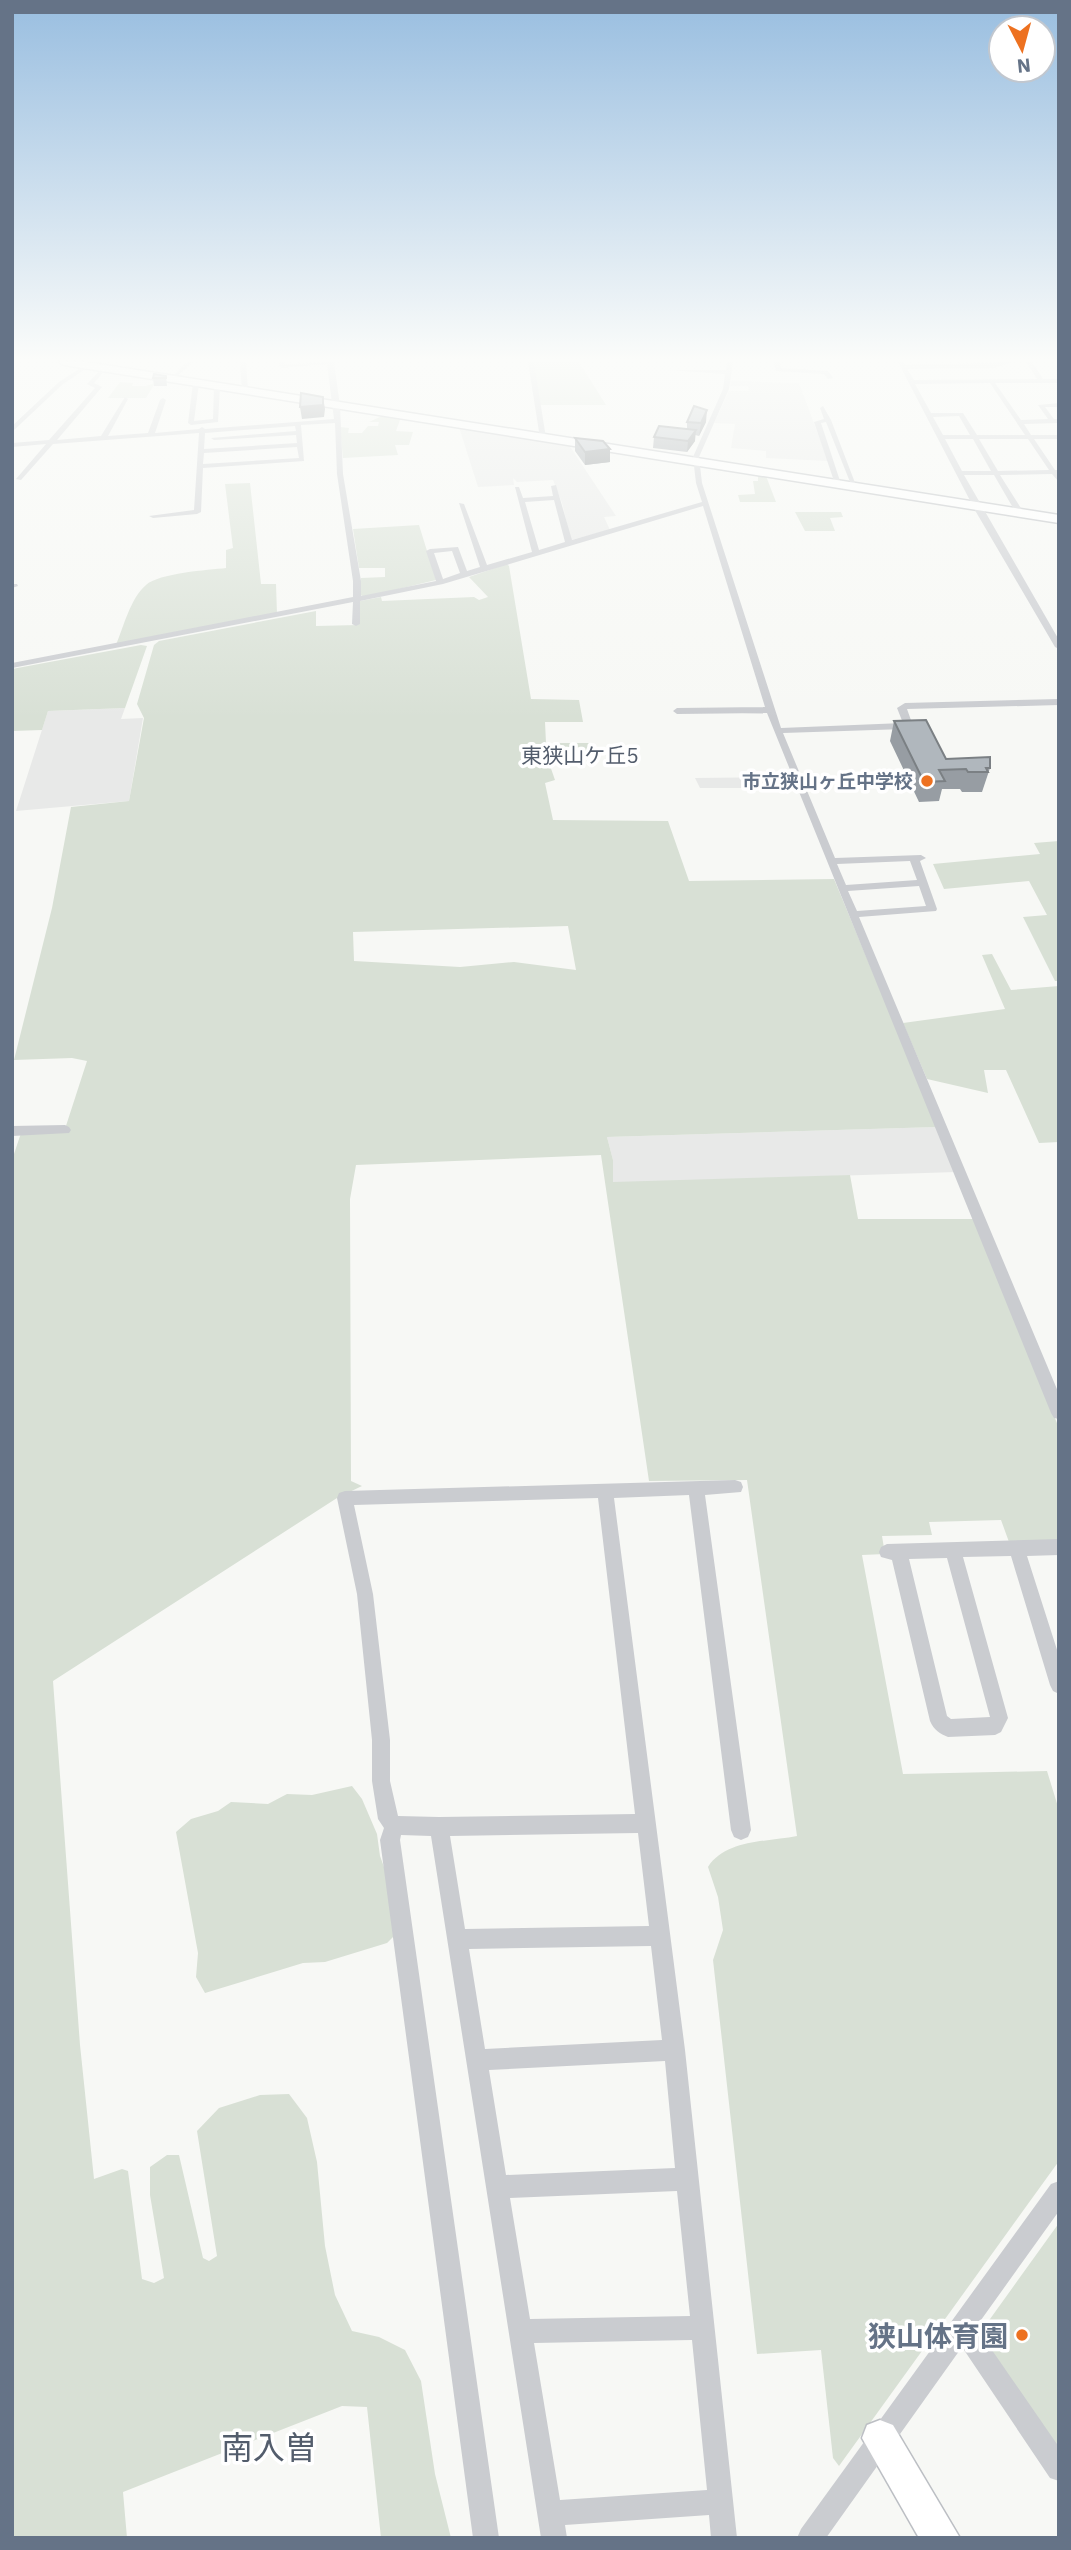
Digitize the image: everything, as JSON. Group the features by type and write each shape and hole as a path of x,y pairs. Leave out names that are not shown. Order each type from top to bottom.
{"highway":[{"path":"818,481 1059,519"}],"street":[{"path":"153,516 197,512 199,481"},
{"path":"341,481 357,581 356,624"},
{"path":"700,481 777,730 1059,1413"},
{"path":"853,481 855,487"},
{"path":"965,481 1059,647"},
{"path":"1002,481 1020,513"},
{"path":"554,486 569,543"},
{"path":"517,488 536,553"},
{"path":"521,500 558,498"},
{"path":"12,666 440,582 706,503"},
{"path":"461,504 484,568"},
{"path":"440,582 430,551 455,549 464,574"},
{"path":"777,730 905,726 908,723 901,708 905,706 1059,702"},
{"path":"677,711 771,710"},
{"path":"832,861 919,858 923,883 932,909 854,914"},
{"path":"843,888 923,883"},
{"path":"12,1131 65,1130"},
{"path":"645,1822 439,1827 394,1825 385,1814 381,1781 381,1740 365,1594 345,1498 735,1487"},
{"path":"696,1488 741,1830"},
{"path":"605,1490 674,2050 724,2538"},
{"path":"953,1551 999,1718 995,1726 948,1728 939,1721 893,1552 1059,1547"},
{"path":"1017,1549 1059,1685"},
{"path":"394,1825 390,1840 486,2538"},
{"path":"439,1827 552,2525 720,2502"},
{"path":"457,1939 659,1936"},
{"path":"477,2060 674,2050"},
{"path":"497,2187 687,2179"},
{"path":"810,2538 1059,2192"},
{"path":"962,2326 1059,2469"},
{"path":"521,2330 701,2328"},
{"path":"880,2438 941,2538"}],"shaded area":[{"path":"476,481 513,481 514,485 478,487"},
{"path":"553,481 593,481 616,516 604,517 610,530 571,540"},
{"path":"753,481 768,481 776,502 740,502 738,495 755,494"},
{"path":"250,483 261,584 276,584 277,614 116,645 132,605 146,585 172,575 226,568 226,550 233,548 225,484"},
{"path":"795,512 841,512 843,517 830,518 835,531 805,531"},
{"path":"419,525 436,580 365,597 360,595 361,578 385,577 385,568 359,568 353,529"},
{"path":"507,564 509,566 531,699 579,700 583,722 545,722 546,743 592,743 595,756 547,757 555,780 545,783 553,820 668,821 689,881 834,879 937,1127 607,1137 613,1160 613,1182 850,1175 858,1219 974,1219 1059,1428 1059,1541 1009,1542 1001,1520 929,1522 932,1535 882,1536 885,1554 862,1555 903,1774 1047,1771 1059,1810 1059,2161 839,2466 833,2458 821,2350 757,2354 713,1960 723,1930 718,1897 708,1867 725,1851 736,1846 797,1836 747,1480 649,1481 601,1155 356,1165 350,1199 351,1481 362,1486 337,1498 53,1681 80,2045 94,2179 122,2169 128,2171 142,2279 154,2283 164,2278 150,2195 150,2167 167,2155 179,2155 203,2258 209,2261 217,2256 197,2131 219,2108 260,2095 289,2094 307,2118 317,2162 325,2246 335,2295 352,2331 379,2337 405,2350 421,2381 435,2474 451,2538 381,2538 367,2407 342,2406 123,2492 127,2538 12,2538 12,1160 21,1133 64,1132 87,1061 72,1058 14,1060 52,908 71,807 129,801 144,718 137,704 154,645 159,641 316,611 316,626 358,625 360,601 381,597 382,601 474,597 479,600 488,597 469,577","holes":["568,926 576,970 514,962 460,967 354,961 353,932"]},
{"path":"147,646 125,708 48,711 42,730 12,731 12,669"},
{"path":"125,708 121,719 143,718 129,801 16,811 48,711"},
{"path":"789,777 793,788 700,788 695,778"},
{"path":"1059,841 1059,981 1055,981 1023,917 1047,915 1029,881 944,889 933,864 1040,854 1034,843"},
{"path":"992,954 1011,990 1059,986 1059,1142 1039,1143 1006,1070 984,1070 988,1093 927,1079 903,1023 1005,1009 982,955"},
{"path":"937,1127 956,1172 613,1183 613,1160 607,1137"},
{"path":"352,1786 362,1799 377,1834 380,1856 388,1878 394,1936 387,1943 325,1962 303,1963 205,1993 196,1977 198,1953 176,1832 191,1819 218,1811 231,1802 268,1804 287,1794 312,1795"},
{"name":"狭山体育園","path":"1059,2223 1059,2453 986,2344 985,2326"}],"building":[{"path":"926,720 946,759 990,757 990,768 986,768 988,772 968,772 966,769 939,770 945,781 924,782 894,721"}],"place":[{"name":"市立狭山ヶ丘中学校","path":"927,781"},
{"name":"狭山体育園","path":"1022,2335"}],"district":[{"name":"東狭山ケ丘5","path":"580,755"},
{"name":"南入曽","path":"269,2447"}]}
